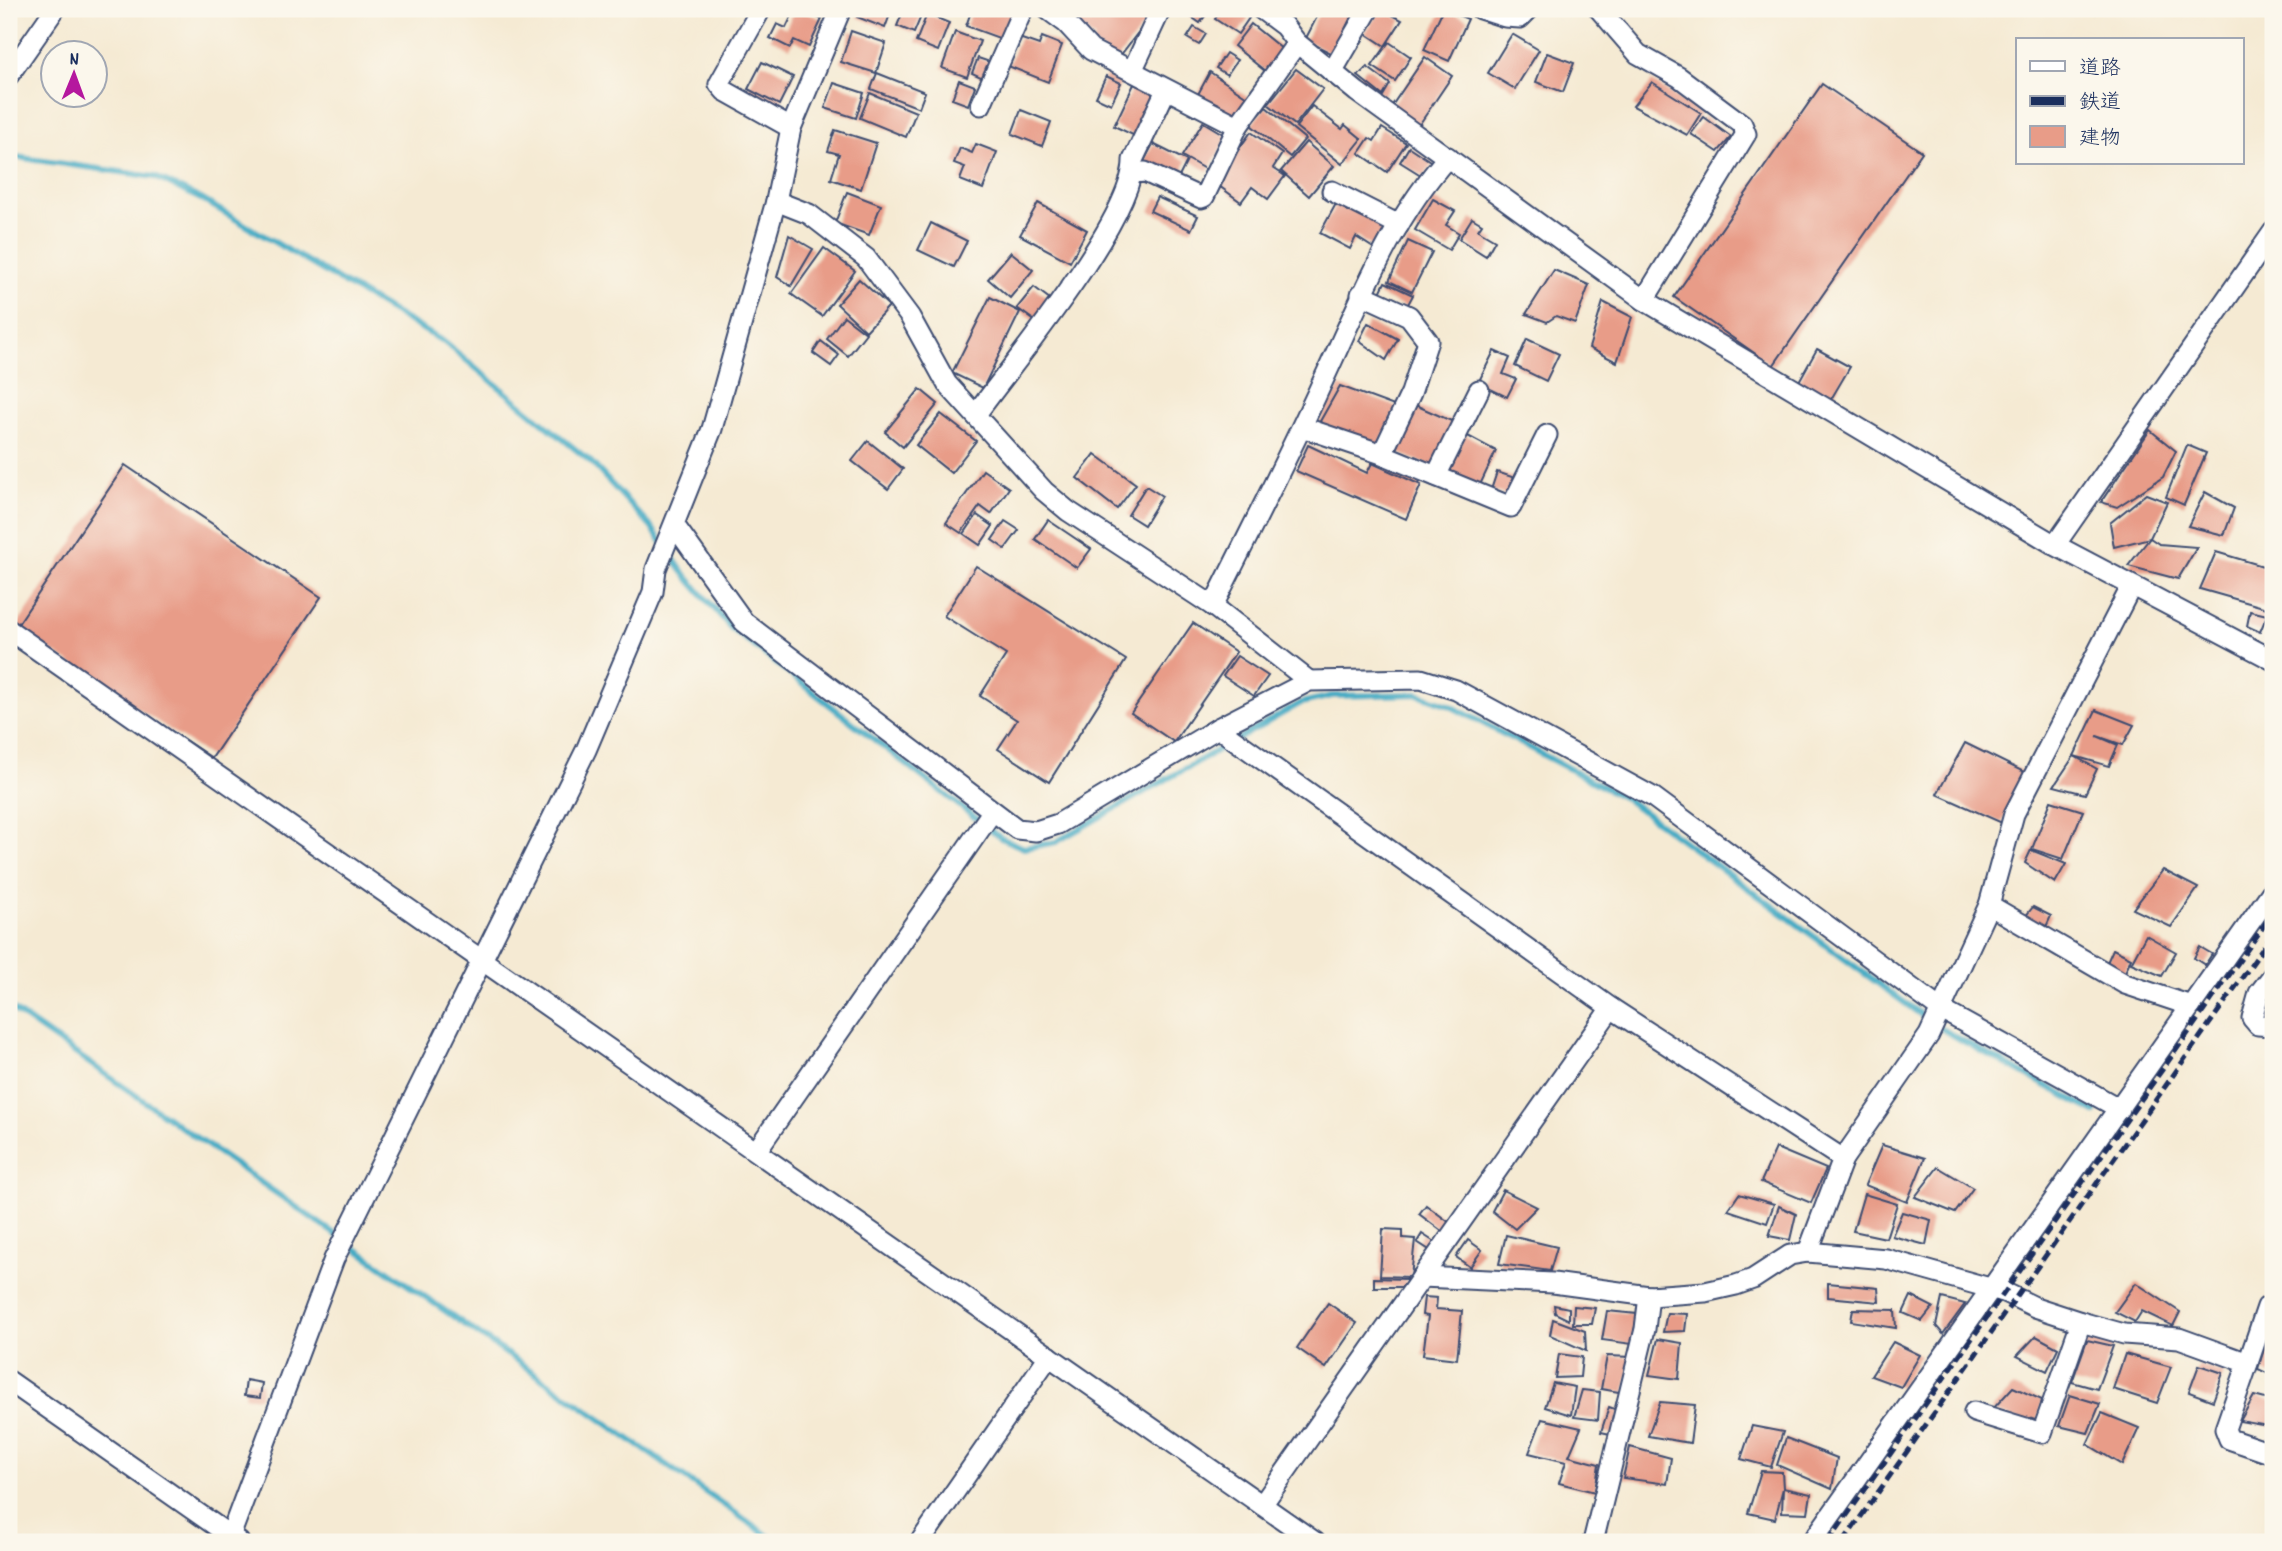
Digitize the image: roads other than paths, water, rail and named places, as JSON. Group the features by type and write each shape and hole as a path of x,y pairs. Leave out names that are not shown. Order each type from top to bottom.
{"street":[{"path":"9,75 55,9"},
{"path":"761,9 719,84 724,91 791,128"},
{"path":"9,1381 233,1540 334,1259 588,745 653,592 659,564 712,429 776,201 791,128 841,9"},
{"path":"981,105 1023,9"},
{"path":"1047,9 1066,23 1091,50 1133,69 1166,90 1238,126"},
{"path":"1133,69 1161,9"},
{"path":"1261,9 1284,26 1297,43 1332,72 1644,300 2055,545 2273,660"},
{"path":"1332,72 1369,9"},
{"path":"1480,9 1505,17 1520,18 1529,9"},
{"path":"1600,9 1639,54 1679,77 1732,116 1742,124 1746,134 1644,300"},
{"path":"1133,173 1145,172 1201,198 1238,126 1297,43"},
{"path":"977,413 1108,230 1133,173 1133,160 1166,90"},
{"path":"1213,606 1302,427 1361,293 1399,225 1448,156"},
{"path":"1332,191 1399,225"},
{"path":"776,201 810,214 866,258 910,317 947,384 977,413 1044,491 1068,512 1213,606 1309,681"},
{"path":"2055,545 2273,232"},
{"path":"1361,293 1409,316 1429,341 1412,393 1382,454"},
{"path":"1436,476 1479,390"},
{"path":"1302,427 1382,454 1511,507 1547,435"},
{"path":"674,529 744,622 990,815 1017,829 1036,831 1058,824 1309,681 1421,679 1456,690 1653,797 1938,1012 2120,1109"},
{"path":"1808,1252 1843,1159 1929,1035 1989,905 2014,814 2131,587"},
{"path":"9,630 1315,1542"},
{"path":"1222,730 1611,1007 1843,1159"},
{"path":"757,1150 990,815"},
{"path":"1812,1542 2273,890"},
{"path":"1989,905 2125,984 2191,1006"},
{"path":"2273,975 2259,993 2252,1018 2258,1025 2273,1026"},
{"path":"1262,1505 1611,1007"},
{"path":"1422,1277 1553,1283 1649,1296 1705,1292 1736,1285 1753,1279 1790,1255 1808,1252 1886,1259 1989,1290 2004,1292 2035,1307 2081,1322 2124,1334 2179,1338 2248,1363"},
{"path":"1593,1542 1645,1329 1649,1296"},
{"path":"2273,1304 2267,1307 2225,1429 2229,1439 2273,1454"},
{"path":"1974,1412 2042,1433 2081,1322"},
{"path":"920,1542 1049,1356"}],"waterway":[{"path":"9,156 155,177 203,200 444,342 591,462 652,528 682,571 731,628 1001,838 1024,848 1056,842 1301,703 1332,696 1418,694 1449,705 1626,799 1920,1014 1952,1035 2095,1112"},
{"path":"9,1007 777,1542"}],"railway":[{"path":"1828,1542 2273,913"},
{"path":"1843,1542 2273,934"}]}
